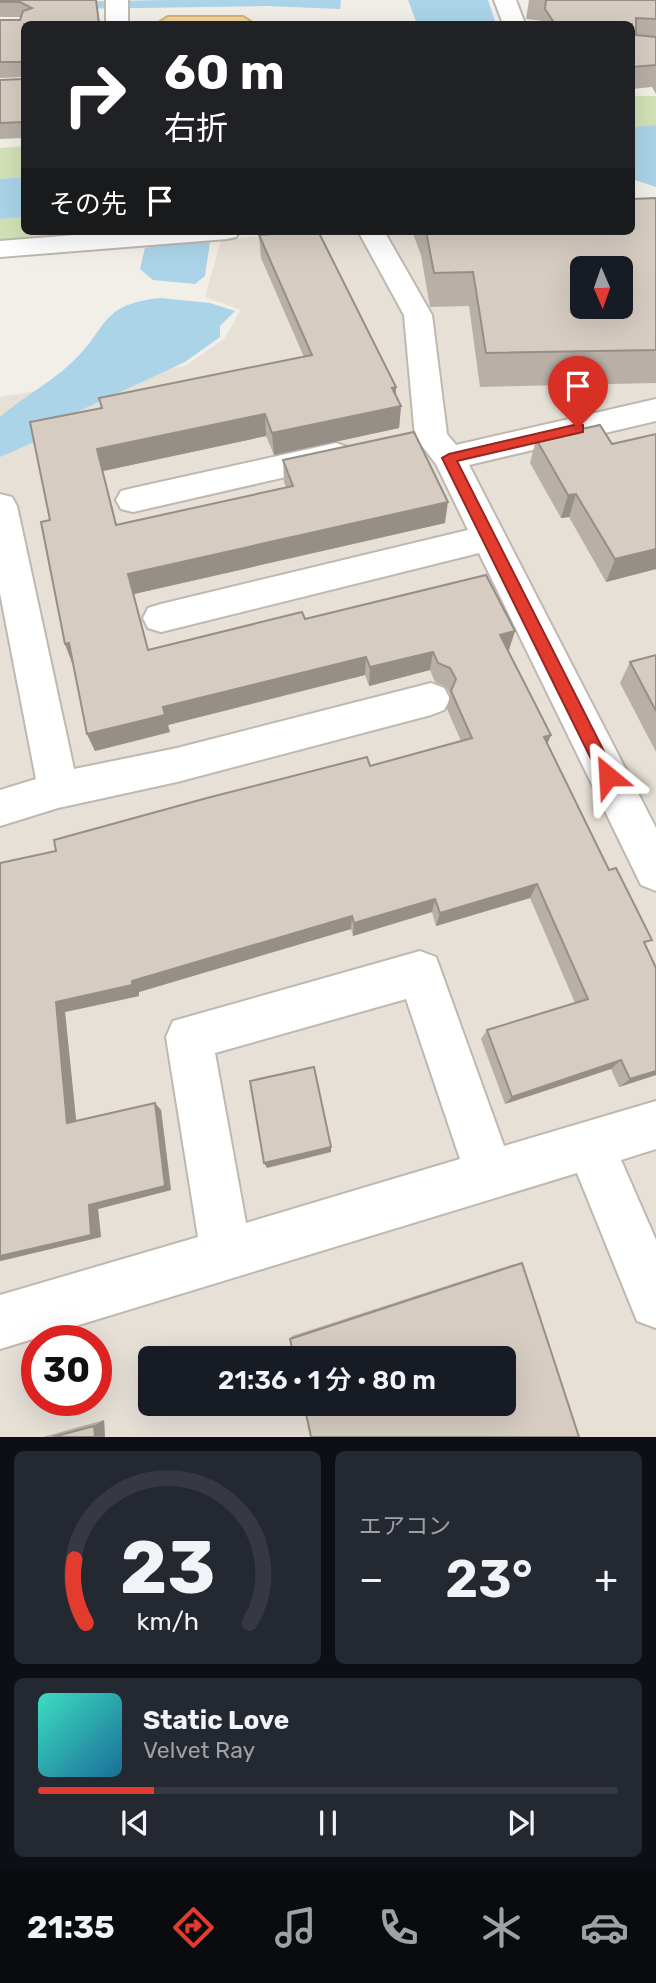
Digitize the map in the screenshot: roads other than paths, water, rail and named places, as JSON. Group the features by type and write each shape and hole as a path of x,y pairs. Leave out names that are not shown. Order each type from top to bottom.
{"street":[{"path":"505,0 513,21"},
{"path":"0,249 178,235"},
{"path":"373,235 418,315 412,446 488,538 656,871"},
{"path":"133,500 412,446 656,411"},
{"path":"0,506 58,790"},
{"path":"162,618 488,538"},
{"path":"0,808 58,790 177,765 431,699"},
{"path":"226,1254 189,1037 421,973 490,1175"},
{"path":"0,1322 656,1125"},
{"path":"590,1144 656,1301"}],"water":[{"path":"341,0 340,9 267,6 0,10 0,3"},
{"path":"408,0 488,0 495,21 416,21"},
{"path":"656,125 656,187 635,180 635,127"},
{"path":"21,177 21,217 0,219 0,179"},
{"path":"185,240 210,242 205,276 195,284 153,280 140,269 145,248"},
{"path":"161,298 210,303 235,311 220,326 220,337 185,362 79,411 46,437 0,457 0,417 69,365 114,313 140,301"}]}
